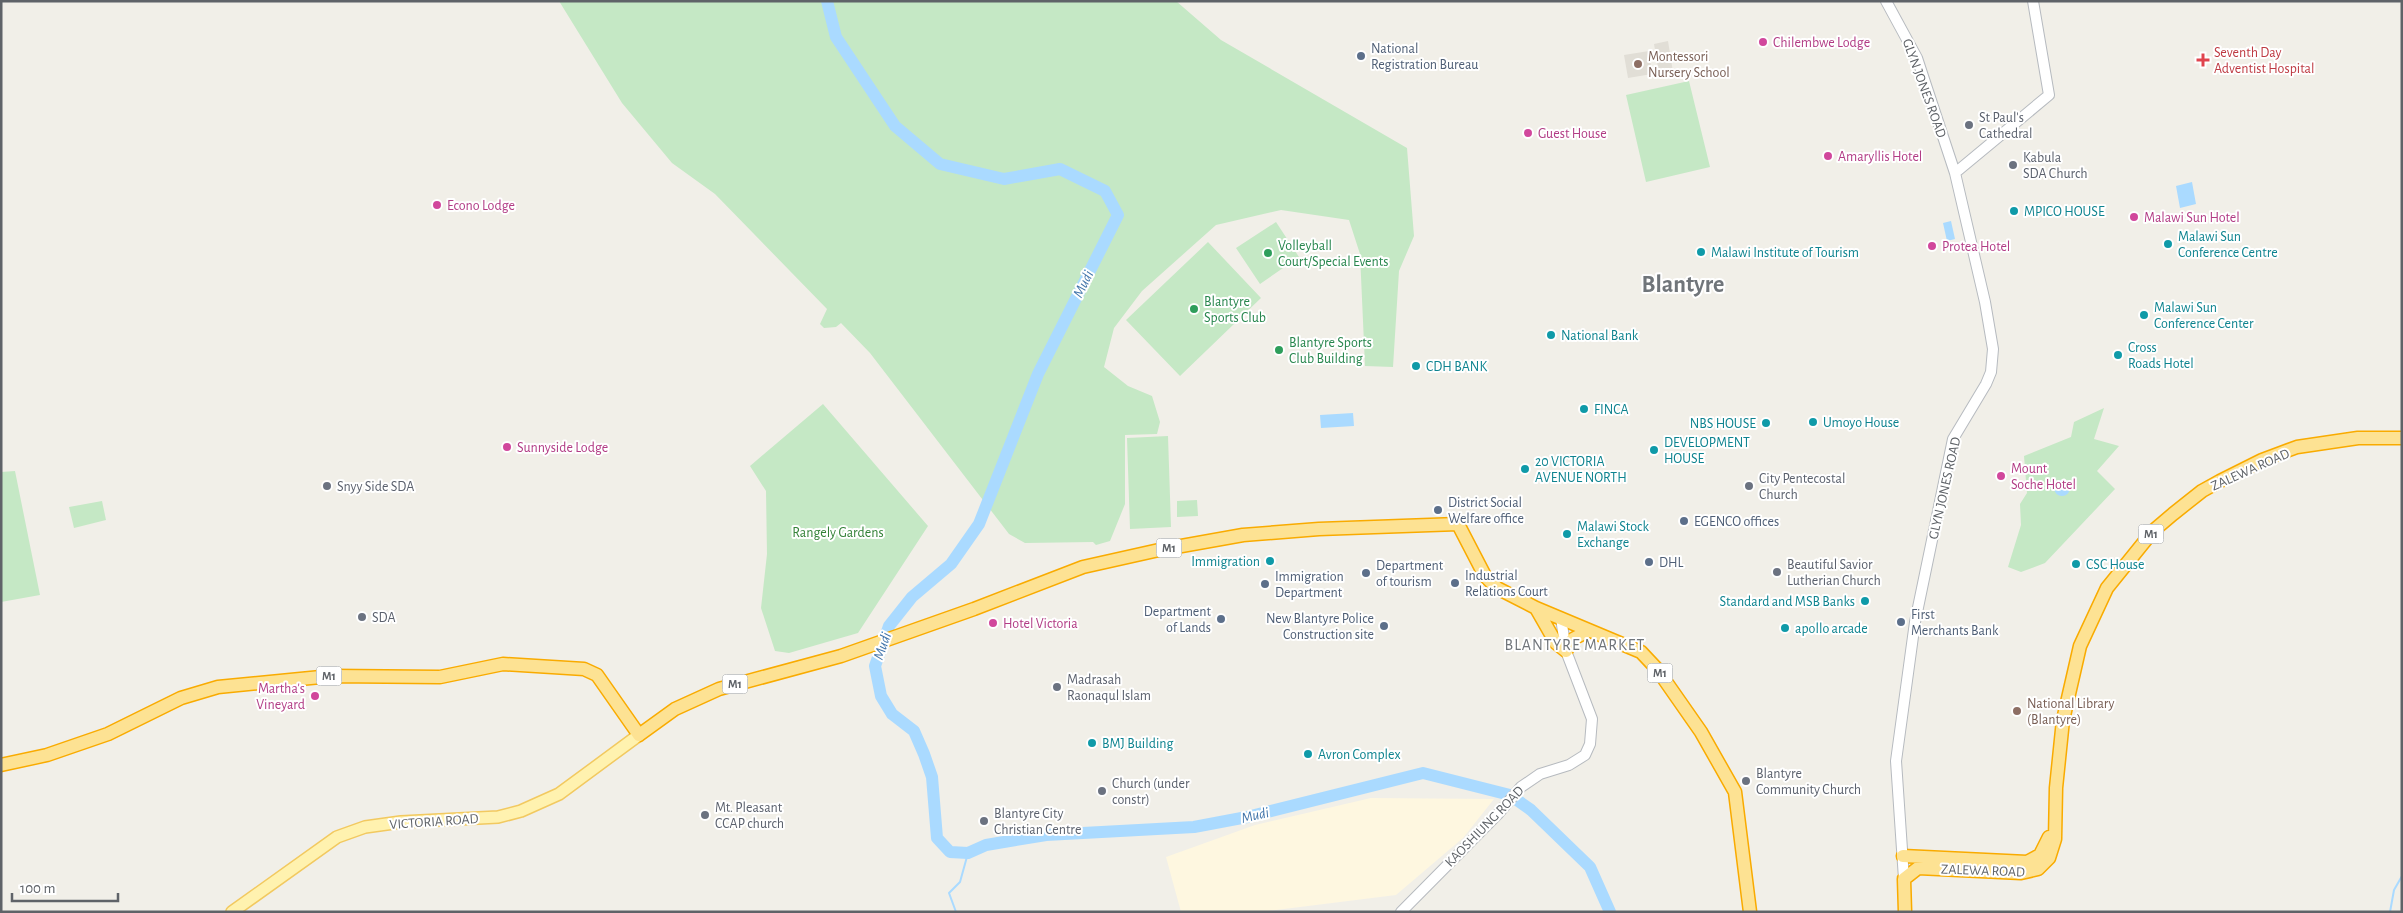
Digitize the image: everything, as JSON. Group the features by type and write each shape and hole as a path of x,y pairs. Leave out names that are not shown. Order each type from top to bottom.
{"highway":[{"name":"ZALEWA ROAD","path":"1903,856 1922,855 2008,863 2027,862 2034,859 2044,850 2048,843 2063,720 2080,646 2107,588 2154,531 2202,491 2262,460 2297,448 2329,441 2402,438"},
{"name":"M1","path":"1,765 47,755 108,734 180,698 218,687 330,676 440,677 503,664 561,667 592,672 597,675 639,735 675,709 699,697 753,679 841,656 1083,567 1159,550 1243,535 1319,529 1458,524 1485,576 1497,588 1536,608 1641,652 1657,669 1725,772 1738,805 1750,912"},
{"path":"1536,608 1556,642 1566,651 1573,639 1588,631"},
{"name":"ZALEWA ROAD","path":"1904,879 1918,868 2021,873 2038,869 2046,863 2053,850 2058,800 2056,788"},
{"path":"1904,879 1905,912"}],"main road":[{"name":"VICTORIA ROAD","path":"232,912 337,837 365,827 383,824 498,817 521,811 559,794 639,735"}],"street":[{"name":"GLYN JONES ROAD","path":"1886,1 1917,58 1955,173 1985,302 1993,349 1991,372 1986,384 1953,439 1915,622 1896,761 1904,879"},
{"path":"1955,173 2049,95 2033,1"},
{"name":"KAOSHIUNG ROAD","path":"1401,912 1498,814 1521,786 1540,774 1570,765 1584,755 1590,744 1592,730 1589,706 1566,651 1561,618"}],"shaded area":[{"name":"Montessori Nursery School","path":"1668,41 1673,72 1659,74 1654,44"},
{"name":"Montessori Nursery School","path":"1649,51 1652,74 1628,78 1624,55"},
{"path":"1371,798 1494,799 1463,838 1396,895 1260,912 1181,912 1166,857 1255,825"}],"green space":[{"path":"559,1 1176,1 1221,40 1407,148 1414,236 1399,271 1393,367 1365,366 1360,254 1349,220 1281,210 1216,225 1142,291 1114,328 1104,367 1128,386 1152,396 1160,422 1157,434 1125,435 1125,504 1110,541 1096,545 1093,542 1025,543 1009,534 870,353 841,323 836,327 824,328 820,324 827,309 715,194 672,163 622,103"},
{"path":"1689,81 1710,167 1646,182 1626,95"},
{"name":"Volleyball Court/Special Events","path":"1276,222 1299,257 1260,284 1236,248"},
{"name":"Blantyre Sports Club","path":"1208,242 1261,298 1180,376 1126,320"},
{"name":"Rangely Gardens","path":"823,404 928,526 858,633 789,653 775,651 761,608 767,554 766,491 750,466"},
{"path":"2104,408 2094,439 2119,446 2097,471 2115,489 2045,563 2021,572 2008,567 2021,525 2020,504 2027,493 2024,456 2071,437 2074,422"},
{"path":"1168,436 1171,527 1130,529 1127,438"},
{"path":"15,471 40,595 1,602 1,472"},
{"path":"1197,500 1198,516 1177,517 1177,501"},
{"path":"102,501 106,520 74,528 69,507"}],"water":[{"path":"2192,182 2196,204 2180,208 2176,186"},
{"path":"1951,221 1955,239 1947,241 1943,223"},
{"path":"1353,413 1354,426 1321,428 1320,415"},
{"path":"2059,480 2065,480 2070,485 2068,494 2059,496 2054,491 2054,485"}],"waterway":[{"name":"Mudi","path":"827,1 836,37 895,126 940,164 1004,179 1060,169 1105,191 1118,215 1038,374 979,524 951,564 912,597 889,626 875,666 881,696 892,714 914,731 924,754 932,777 937,838 950,852 968,853 986,845 1046,835 1194,827 1247,817 1423,773 1510,795 1531,810 1590,867 1610,912"},
{"path":"956,912 949,893 960,882 968,853"},
{"path":"2390,912 2394,890 2402,876"}],"place":[{"name":"Chilembwe Lodge","path":"1763,42"},
{"name":"National Registration Bureau","path":"1361,56"},
{"name":"Seventh Day Adventist Hospital","path":"2203,60"},
{"name":"Montessori Nursery School","path":"1638,64"},
{"name":"St Paul's Cathedral","path":"1969,125"},
{"name":"Guest House","path":"1528,133"},
{"name":"Amaryllis Hotel","path":"1828,156"},
{"name":"Kabula SDA Church","path":"2013,165"},
{"name":"Econo Lodge","path":"437,205"},
{"name":"MPICO HOUSE","path":"2014,211"},
{"name":"Malawi Sun Hotel","path":"2134,217"},
{"name":"Malawi Sun Conference Centre","path":"2168,244"},
{"name":"Protea Hotel","path":"1932,246"},
{"name":"Malawi Institute of Tourism","path":"1701,252"},
{"name":"Volleyball Court/Special Events","path":"1268,253"},
{"name":"Blantyre Sports Club","path":"1194,309"},
{"name":"Malawi Sun Conference Center","path":"2144,315"},
{"name":"National Bank","path":"1551,335"},
{"name":"Blantyre Sports Club Building","path":"1279,350"},
{"name":"Cross Roads Hotel","path":"2118,355"},
{"name":"CDH BANK","path":"1416,366"},
{"name":"FINCA","path":"1584,409"},
{"name":"Umoyo House","path":"1813,422"},
{"name":"NBS HOUSE","path":"1766,423"},
{"name":"Sunnyside Lodge","path":"507,447"},
{"name":"DEVELOPMENT HOUSE","path":"1654,450"},
{"name":"20 VICTORIA AVENUE NORTH","path":"1525,469"},
{"name":"Mount Soche Hotel","path":"2001,476"},
{"name":"Snyy Side SDA","path":"327,486"},
{"name":"City Pentecostal Church","path":"1749,486"},
{"name":"District Social Welfare office","path":"1438,510"},
{"name":"EGENCO offices","path":"1684,521"},
{"name":"Malawi Stock Exchange","path":"1567,534"},
{"name":"Immigration","path":"1270,561"},
{"name":"DHL","path":"1649,562"},
{"name":"CSC House","path":"2076,564"},
{"name":"Beautiful Savior Lutherian Church","path":"1777,572"},
{"name":"Department of tourism","path":"1366,573"},
{"name":"Industrial Relations Court","path":"1455,583"},
{"name":"Immigration Department","path":"1265,584"},
{"name":"Standard and MSB Banks","path":"1865,601"},
{"name":"SDA","path":"362,617"},
{"name":"Department of Lands","path":"1221,619"},
{"name":"First Merchants Bank","path":"1901,622"},
{"name":"Hotel Victoria","path":"993,623"},
{"name":"New Blantyre Police Construction site","path":"1384,626"},
{"name":"apollo arcade","path":"1785,628"},
{"name":"Madrasah Raonaqul Islam","path":"1057,687"},
{"name":"Martha's Vineyard","path":"315,696"},
{"name":"National Library (Blantyre)","path":"2017,711"},
{"name":"BMJ Building","path":"1092,743"},
{"name":"Avron Complex","path":"1308,754"},
{"name":"Blantyre Community Church","path":"1746,781"},
{"name":"Church (under constr)","path":"1102,791"},
{"name":"Mt. Pleasant CCAP church","path":"705,815"},
{"name":"Blantyre City Christian Centre","path":"984,821"}],"district":[{"name":"Blantyre","path":"1683,284"},
{"name":"BLANTYRE MARKET","path":"1575,644"}]}
